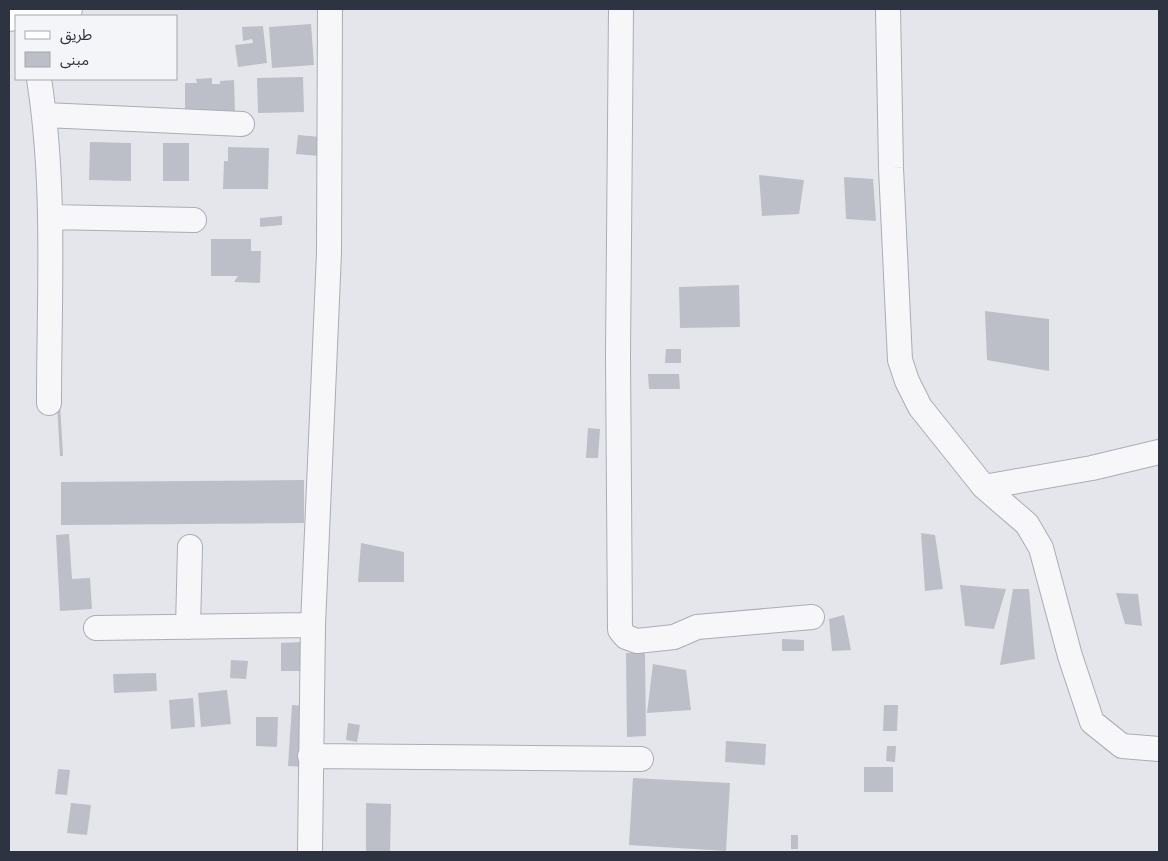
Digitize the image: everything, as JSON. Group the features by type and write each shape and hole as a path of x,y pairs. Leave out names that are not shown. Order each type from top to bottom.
{"street":[{"path":"29,15 68,9"},
{"path":"310,852 310,756 314,625 329,253 330,9"},
{"path":"621,9 618,356 620,630 626,638 637,641 674,637 697,627 812,617"},
{"path":"888,9 900,360 907,381 920,407 984,487 1027,524 1041,548 1070,656 1092,722 1122,746 1159,749"},
{"path":"39,80 45,115 50,218 49,403"},
{"path":"45,115 242,124"},
{"path":"50,218 194,220"},
{"path":"984,487 1092,468 1159,452"},
{"path":"188,628 190,546"},
{"path":"96,628 314,625"},
{"path":"310,756 641,759"}],"building":[{"path":"311,24 314,65 272,68 269,27"},
{"path":"263,26 267,63 238,67 235,45 253,43 252,39 243,41 242,27"},
{"path":"303,77 304,112 258,113 257,78"},
{"path":"212,78 212,84 220,84 220,81 234,80 235,115 221,116 221,111 185,110 185,83 197,83 196,79"},
{"path":"298,135 321,137 319,156 296,154"},
{"path":"90,142 131,143 131,181 89,180"},
{"path":"163,143 189,143 189,181 163,181"},
{"path":"228,147 269,148 268,189 223,189 224,161 228,161"},
{"path":"759,175 804,180 799,214 762,216"},
{"path":"844,177 873,179 876,221 846,219"},
{"path":"282,216 282,225 260,227 260,218"},
{"path":"211,239 251,239 251,251 261,251 260,283 234,282 238,276 211,276"},
{"path":"739,285 740,327 680,328 679,287"},
{"path":"985,311 1049,319 1049,371 987,360"},
{"path":"666,349 681,349 681,363 665,363"},
{"path":"648,374 679,374 680,389 649,389"},
{"path":"57,404 60,404 63,456 60,456"},
{"path":"588,428 600,429 598,458 586,458"},
{"path":"304,480 304,523 61,525 61,482"},
{"path":"921,533 935,535 943,589 925,591"},
{"path":"69,534 72,579 90,578 92,609 60,611 56,535"},
{"path":"361,543 404,552 404,582 358,582"},
{"path":"960,585 1006,589 994,629 965,626"},
{"path":"1013,589 1029,589 1035,659 1000,665"},
{"path":"1116,593 1138,594 1142,626 1125,624"},
{"path":"844,615 851,650 832,651 829,619"},
{"path":"782,639 804,640 804,651 782,651"},
{"path":"303,642 304,671 281,671 281,643"},
{"path":"626,653 645,653 646,736 627,737"},
{"path":"231,660 248,661 246,679 230,678"},
{"path":"653,664 686,670 691,710 647,713"},
{"path":"156,673 157,691 114,693 113,674"},
{"path":"227,690 231,724 201,727 198,693"},
{"path":"193,698 195,727 171,729 169,700"},
{"path":"292,705 306,706 303,767 288,766"},
{"path":"884,705 898,705 897,731 883,731"},
{"path":"256,717 278,717 277,747 256,746"},
{"path":"348,723 360,725 357,742 346,740"},
{"path":"726,741 766,744 765,765 725,762"},
{"path":"887,746 896,746 895,762 886,761"},
{"path":"864,767 893,767 893,792 864,792"},
{"path":"58,769 70,770 67,795 55,794"},
{"path":"633,778 730,783 726,851 629,845"},
{"path":"71,803 91,805 87,835 67,833"},
{"path":"366,803 391,804 390,852 366,852"},
{"path":"791,835 798,835 798,849 791,849"}]}
